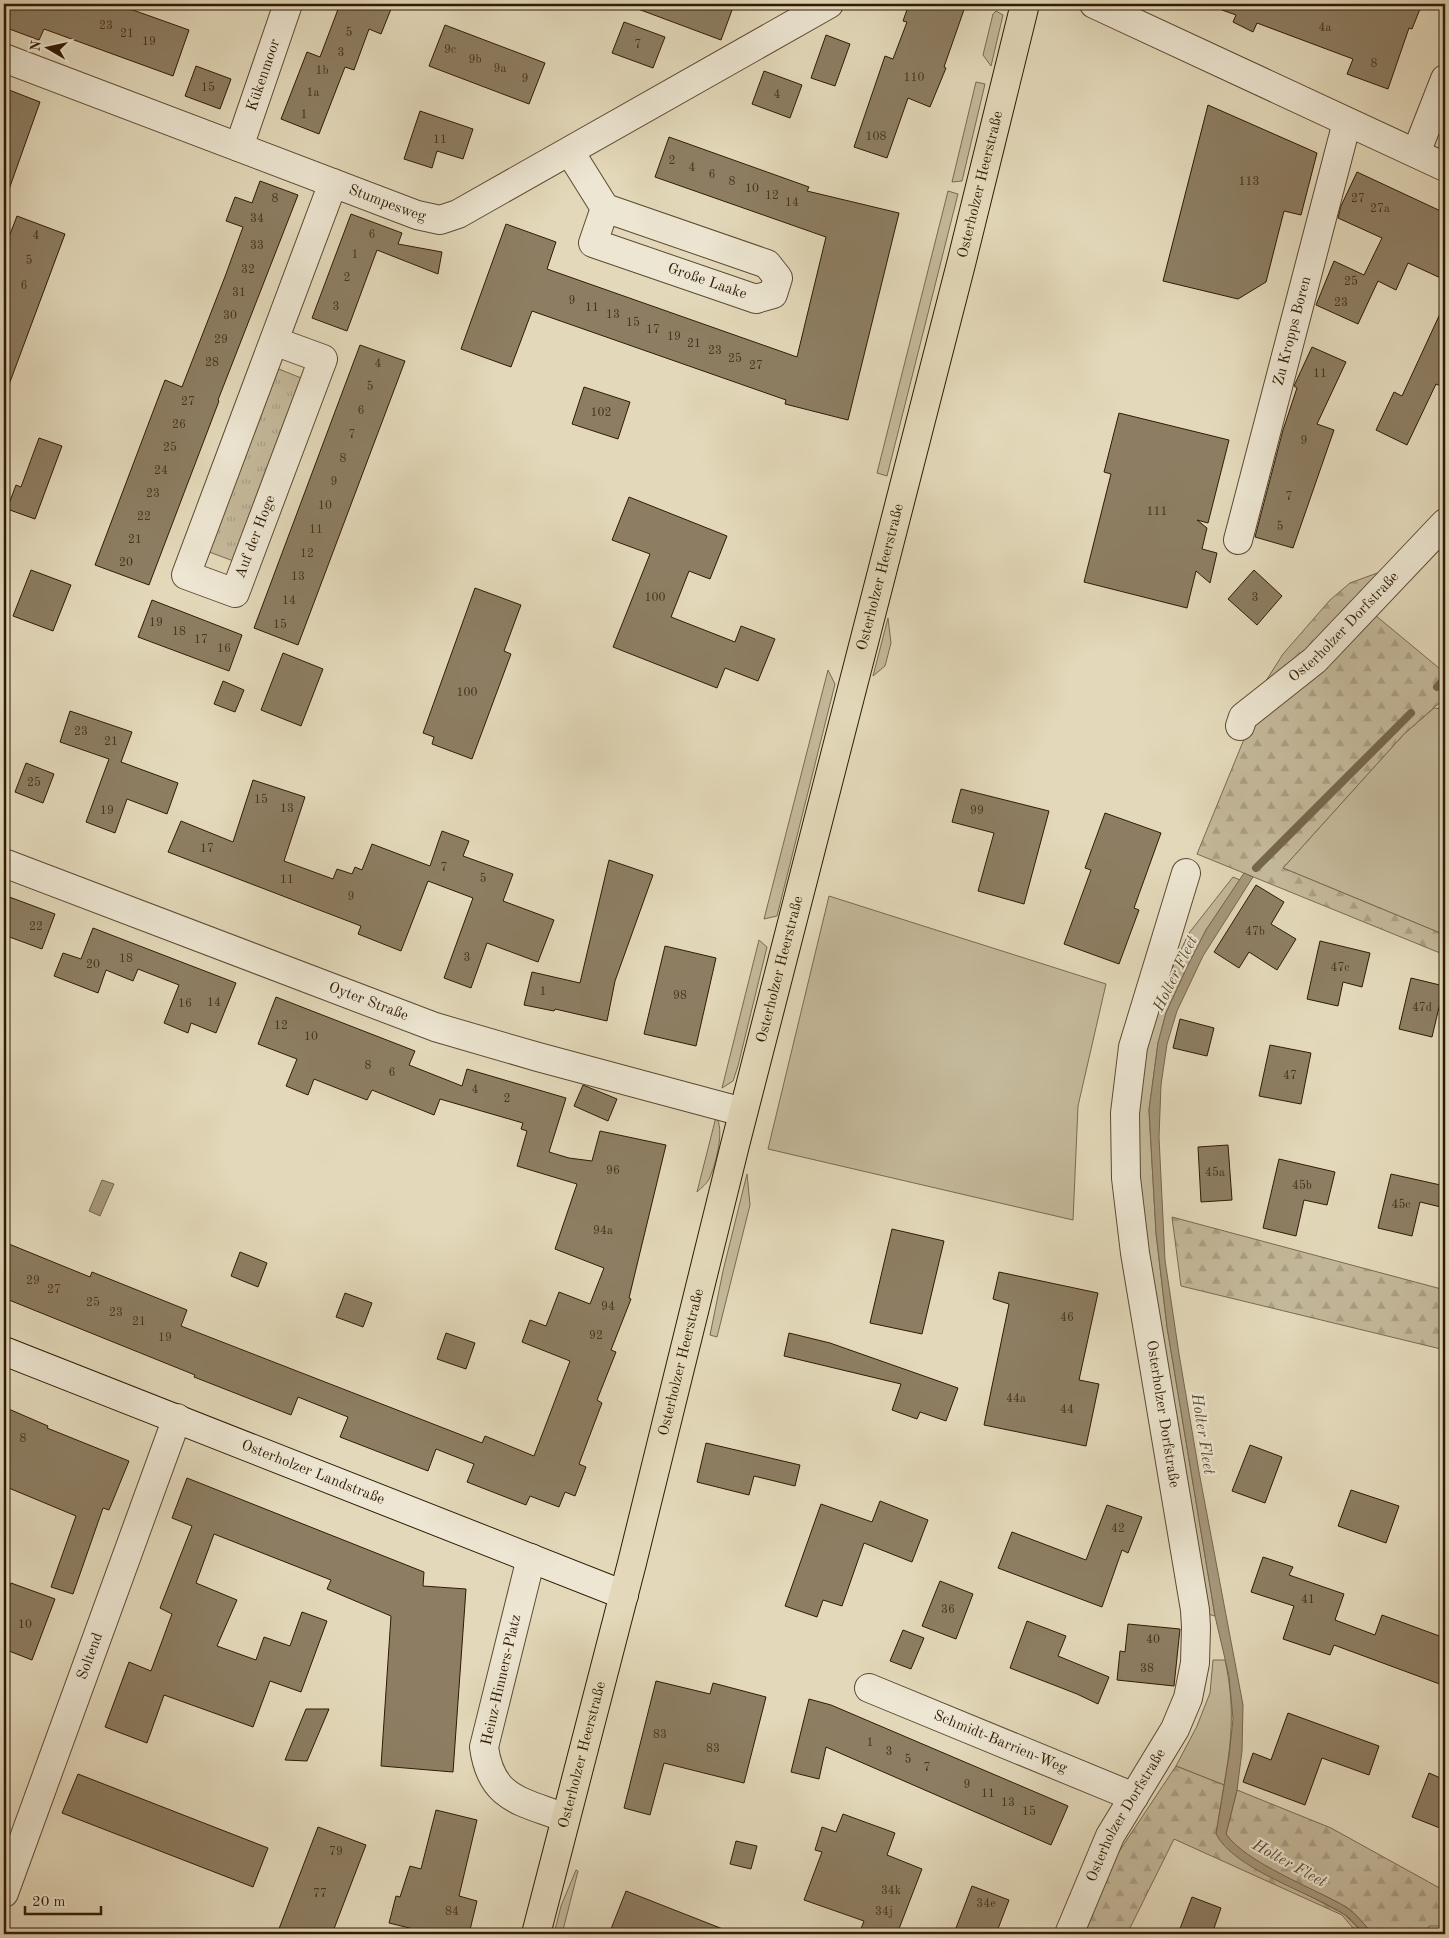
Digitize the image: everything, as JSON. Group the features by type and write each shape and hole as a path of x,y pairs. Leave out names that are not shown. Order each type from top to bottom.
{"main road":[{"name":"Osterholzer Heerstraße","path":"536,1934 624,1595 743,1112 963,254 1025,4"}],"street":[{"name":"Kükenmoor","path":"239,147 288,4"},
{"name":"Stumpesweg","path":"4,58 417,216 440,220 458,214 570,152 829,4"},
{"path":"1094,4 1445,166"},
{"path":"1416,153 1445,79"},
{"name":"Zu Kropps Boren","path":"1238,540 1347,122"},
{"path":"570,152 605,208"},
{"name":"Auf der Hoge","path":"274,341 323,359 235,593 186,575 333,183"},
{"name":"Große Laake","path":"605,208 767,264 778,278 773,294 756,300 593,243 605,208"},
{"name":"Osterholzer Dorfstraße","path":"1240,726 1243,717 1315,660 1445,523"},
{"name":"Oyter Straße","path":"4,863 435,1027 538,1058 743,1112"},
{"name":"Osterholzer Dorfstraße","path":"1069,1934 1110,1836 1175,1730 1188,1698 1195,1663 1195,1610 1134,1252 1126,1178 1125,1114 1133,1048 1186,873"},
{"name":"Osterholzer Landstraße","path":"4,1352 624,1595"},
{"name":"Soltend","path":"4,1893 176,1418"},
{"name":"Heinz-Hinners-Platz","path":"531,1558 484,1747 486,1760 495,1782 502,1791 513,1798 565,1818"},
{"name":"Schmidt-Barrien-Weg","path":"869,1688 1134,1797"}],"green space":[{"path":"996,11 1003,15 991,66 983,55 993,14"},
{"path":"976,82 985,84 962,181 952,182"},
{"path":"948,191 958,194 887,476 877,473"},
{"path":"274,367 306,380 236,562 204,550"},
{"path":"1380,572 1355,608 1262,687 1283,654 1330,600 1350,583"},
{"path":"1375,615 1445,673 1445,698 1404,734 1283,868 1445,935 1445,955 1197,854 1249,727"},
{"path":"888,618 891,643 885,666 873,676"},
{"path":"828,670 835,684 777,916 764,919"},
{"path":"1434,708 1445,709 1445,935 1283,868 1404,734"},
{"path":"1233,877 1240,880 1206,930 1166,1013 1158,1043 1149,1110 1156,1233 1167,1327 1215,1616 1204,1613 1147,1275 1135,1118 1143,1063 1153,1016 1169,975 1189,933"},
{"path":"829,896 1106,984 1078,1106 1073,1220 768,1149"},
{"path":"759,940 767,947 738,1066 733,1081 722,1088"},
{"path":"716,1117 720,1129 717,1155 709,1179 697,1192"},
{"path":"747,1174 750,1205 717,1337 710,1335 723,1271"},
{"path":"1172,1217 1445,1290 1445,1350 1181,1286"},
{"path":"1213,1660 1225,1660 1230,1693 1231,1723 1224,1785 1176,1766 1197,1726 1210,1693"},
{"path":"1176,1766 1224,1785 1216,1834 1247,1863 1344,1914 1364,1934 1358,1934 1342,1915 1174,1839 1127,1934 1100,1934 1086,1929 1118,1853"},
{"path":"1237,1790 1331,1828 1445,1891 1445,1926 1429,1926 1428,1934 1373,1934 1346,1907 1264,1865 1236,1845 1226,1834"},
{"path":"576,1870 578,1871 562,1934 554,1934 561,1906"}],"shaded area":[{"path":"1244,873 1253,877 1203,956 1177,1011 1167,1044 1161,1085 1159,1137 1165,1260 1199,1472 1243,1705 1242,1751 1237,1790 1226,1834 1236,1845 1264,1865 1346,1907 1373,1934 1364,1934 1342,1913 1255,1869 1225,1847 1216,1834 1233,1719 1229,1676 1215,1616 1167,1327 1156,1233 1149,1110 1158,1043 1166,1013 1206,930"},
{"path":"102,1180 114,1184 100,1216 89,1211"}],"building":[{"path":"4,4 116,4 189,30 173,76 44,29 39,40 4,27"},
{"path":"340,4 393,4 381,34 369,29 354,70 345,67 319,134 281,119 307,52 320,57"},
{"path":"631,4 715,4 732,10 721,40 630,6"},
{"path":"909,4 966,4 944,67 946,68 930,107 908,98 887,158 854,147 885,56 893,59 907,22 903,21"},
{"path":"1212,4 1320,4 1337,8 1338,4 1422,4 1412,29 1409,28 1388,89 1347,74 1353,59 1257,23 1253,32 1233,22 1236,15 1211,6"},
{"path":"624,22 665,37 653,68 612,53"},
{"path":"445,25 545,63 529,104 429,66"},
{"path":"826,35 850,44 835,86 811,78"},
{"path":"196,66 231,79 220,109 185,96"},
{"path":"764,71 802,85 790,118 752,104"},
{"path":"4,88 40,102 7,195 4,195"},
{"path":"1208,105 1317,153 1301,215 1284,211 1266,282 1238,299 1163,281"},
{"path":"420,111 473,129 463,159 437,151 432,168 404,159"},
{"path":"669,137 809,187 807,191 899,213 848,420 785,404 786,400 532,311 511,367 461,349 506,224 556,242 547,269 797,357 826,237 655,177"},
{"path":"1357,172 1445,213 1445,280 1408,263 1396,290 1378,281 1358,324 1316,305 1334,261 1364,275 1382,238 1338,218 1341,206"},
{"path":"260,181 298,195 218,400 149,585 95,565 165,380 182,387 226,274 243,227 226,221 235,197 252,203"},
{"path":"351,214 402,233 398,244 442,252 438,274 377,250 347,331 312,318"},
{"path":"17,216 65,234 7,390 4,390 4,250"},
{"path":"1445,303 1445,388 1436,384 1407,445 1376,430 1394,392 1402,396"},
{"path":"360,345 405,361 298,645 254,628"},
{"path":"1312,347 1346,362 1317,424 1334,430 1293,548 1255,537 1283,430 1297,388 1294,386"},
{"path":"584,387 630,402 618,439 572,424"},
{"path":"1119,413 1229,440 1208,523 1197,520 1207,528 1202,549 1217,553 1210,583 1196,571 1187,608 1084,582 1111,474 1104,472"},
{"path":"39,438 62,446 35,519 7,509 16,485 21,487"},
{"path":"629,497 727,536 710,579 689,571 671,617 735,642 741,626 775,639 758,681 725,668 717,688 613,647 650,554 612,540"},
{"path":"31,570 71,585 53,631 13,616"},
{"path":"1254,570 1282,596 1257,625 1228,599"},
{"path":"475,588 521,605 504,651 511,654 472,759 432,744 434,737 423,733"},
{"path":"152,600 242,635 229,671 138,637"},
{"path":"283,653 323,669 301,726 261,710"},
{"path":"223,681 244,690 235,712 214,704"},
{"path":"70,711 132,732 121,762 178,783 167,814 127,799 115,833 86,822 109,759 60,742"},
{"path":"26,763 54,774 43,803 15,792"},
{"path":"253,780 305,797 284,861 333,879 337,869 352,874 355,867 362,870 372,844 430,866 442,831 469,841 463,856 513,874 503,901 554,920 538,962 487,943 471,988 444,978 473,898 428,881 401,951 358,934 361,926 168,852 181,821 233,842"},
{"path":"961,789 1049,811 1024,904 978,891 994,833 952,822"},
{"path":"1105,813 1161,833 1134,908 1139,910 1119,964 1064,944 1091,870 1085,868"},
{"path":"609,860 653,875 615,981 607,1021 555,1009 554,1011 524,1005 532,972 580,983"},
{"path":"1256,885 1284,902 1271,924 1296,939 1277,970 1249,952 1239,968 1214,952"},
{"path":"4,895 55,914 42,949 4,935"},
{"path":"93,928 236,983 216,1033 191,1023 188,1033 164,1023 179,985 138,969 133,981 106,970 98,993 54,976 63,953 81,959"},
{"path":"1320,941 1370,953 1362,987 1343,982 1338,1006 1307,999"},
{"path":"665,946 716,958 696,1046 644,1034"},
{"path":"1411,978 1444,986 1432,1037 1399,1029"},
{"path":"276,997 415,1051 409,1065 462,1086 467,1069 566,1098 549,1152 569,1158 592,1161 600,1131 666,1145 629,1298 631,1299 611,1350 616,1352 597,1400 602,1403 579,1464 586,1467 575,1496 565,1492 559,1507 530,1496 526,1505 467,1482 474,1464 436,1449 428,1471 340,1437 348,1417 298,1397 291,1415 4,1298 4,1242 90,1277 92,1272 187,1310 181,1326 482,1443 485,1436 534,1456 570,1361 522,1342 530,1320 546,1326 559,1292 590,1304 604,1268 555,1249 577,1184 517,1166 527,1131 521,1129 523,1123 440,1099 434,1115 372,1090 367,1100 314,1079 308,1095 286,1086 297,1059 258,1044"},
{"path":"1180,1019 1214,1028 1207,1056 1173,1048"},
{"path":"1270,1045 1311,1053 1301,1104 1259,1096"},
{"path":"583,1085 617,1099 608,1121 574,1106"},
{"path":"1228,1145 1232,1200 1201,1202 1198,1147"},
{"path":"1279,1159 1335,1172 1327,1205 1304,1200 1296,1236 1263,1228"},
{"path":"1391,1174 1445,1186 1445,1208 1420,1202 1412,1236 1378,1228"},
{"path":"892,1229 944,1241 922,1334 870,1323"},
{"path":"240,1252 267,1263 258,1287 231,1276"},
{"path":"999,1272 1098,1293 1079,1380 1099,1384 1086,1446 984,1425 1009,1304 993,1299"},
{"path":"345,1293 372,1303 363,1327 336,1317"},
{"path":"446,1333 475,1343 466,1369 437,1359"},
{"path":"789,1333 830,1343 958,1388 946,1421 920,1412 917,1419 892,1410 901,1384 784,1356"},
{"path":"4,1407 48,1426 47,1428 129,1461 109,1510 103,1508 73,1594 51,1587 76,1516 4,1486"},
{"path":"706,1443 800,1465 795,1486 754,1476 749,1495 697,1482"},
{"path":"1250,1445 1282,1457 1265,1503 1232,1491"},
{"path":"187,1478 424,1572 423,1586 466,1589 453,1772 381,1766 391,1616 327,1589 331,1580 214,1534 196,1583 237,1600 217,1646 256,1660 264,1637 290,1646 302,1612 327,1621 301,1692 270,1681 253,1727 164,1695 147,1743 105,1727 129,1662 151,1671 172,1614 160,1608 192,1526 172,1518"},
{"path":"1351,1490 1399,1506 1386,1543 1338,1526"},
{"path":"880,1501 928,1520 912,1562 864,1543 842,1606 823,1600 817,1617 785,1606 821,1504 872,1522"},
{"path":"1107,1505 1142,1517 1128,1553 1122,1550 1102,1607 998,1568 1012,1532 1086,1560"},
{"path":"1263,1557 1293,1567 1289,1575 1344,1594 1335,1620 1375,1635 1382,1615 1445,1638 1445,1686 1334,1645 1330,1655 1283,1639 1294,1606 1251,1592"},
{"path":"940,1581 973,1594 956,1639 922,1626"},
{"path":"11,1583 55,1599 32,1660 4,1649 4,1600"},
{"path":"1027,1621 1066,1636 1058,1656 1109,1677 1098,1704 1010,1668"},
{"path":"1128,1624 1180,1629 1174,1686 1117,1680 1120,1651 1125,1652"},
{"path":"903,1630 924,1638 911,1669 890,1661"},
{"path":"656,1681 710,1694 713,1683 766,1697 744,1783 664,1763 650,1815 624,1808"},
{"path":"809,1699 831,1705 1068,1806 1051,1845 826,1747 819,1779 791,1772"},
{"path":"306,1709 329,1709 307,1761 285,1760"},
{"path":"1288,1713 1379,1746 1369,1775 1322,1758 1305,1805 1243,1782 1253,1753 1271,1760"},
{"path":"1429,1773 1445,1780 1445,1830 1412,1817"},
{"path":"78,1774 268,1848 253,1887 62,1813"},
{"path":"436,1810 477,1820 459,1896 477,1901 469,1934 434,1934 389,1923 396,1896 400,1897 410,1866 421,1869"},
{"path":"843,1814 895,1833 887,1855 922,1869 897,1934 859,1934 864,1921 804,1900 822,1852 815,1850 822,1827 836,1832"},
{"path":"318,1827 366,1845 332,1934 277,1934"},
{"path":"736,1841 757,1846 751,1869 730,1864"},
{"path":"972,1886 1009,1900 996,1934 973,1934 956,1928"},
{"path":"626,1891 733,1933 733,1934 609,1934"},
{"path":"1192,1897 1221,1908 1212,1934 1178,1934"}],"waterway":[{"name":"Holter Fleet","path":"1437,687 1445,679"},
{"name":"Holter Fleet","path":"1256,868 1411,713"}]}
